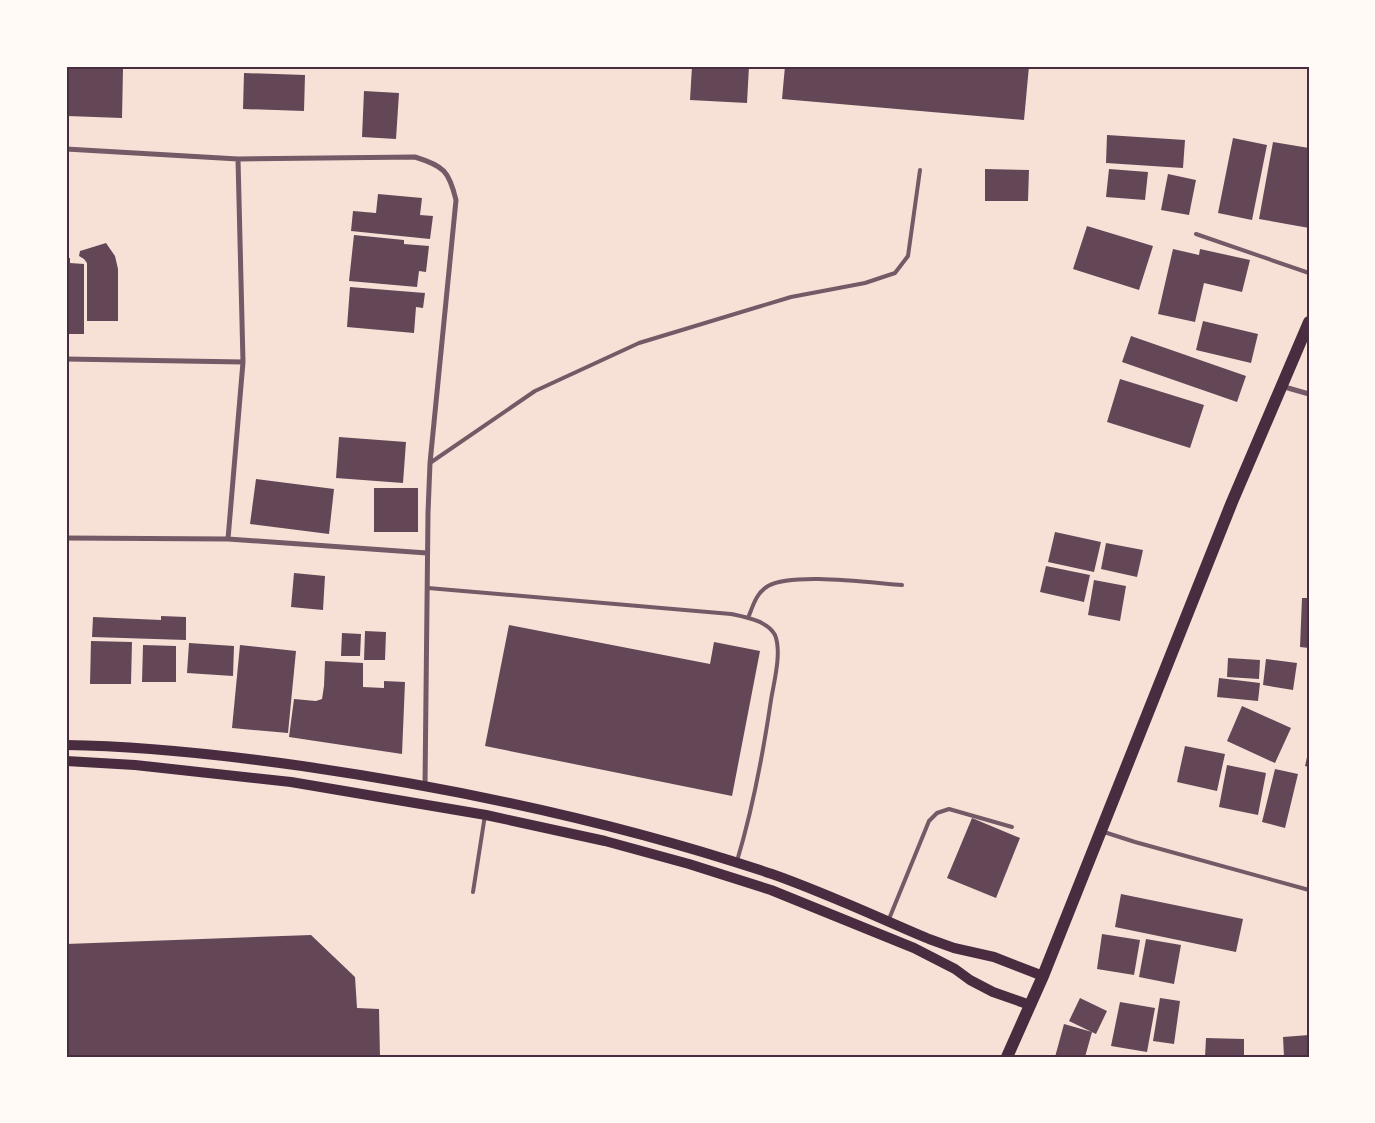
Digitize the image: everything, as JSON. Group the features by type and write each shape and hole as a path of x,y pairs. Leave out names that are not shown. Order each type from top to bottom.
{"main road":[{"path":"1007,1057 1043,976 1232,502 1309,322"},
{"path":"66,745 181,751 332,770 425,786 586,821 737,863 800,885 929,939 954,948 994,957 1043,976"},
{"path":"66,761 135,764 282,780 486,815 615,843 771,890 914,948 948,965 993,992 1030,1005"}],"street":[{"path":"66,149 238,159 415,157 435,164 451,179 456,200 430,463 427,553 425,786"},
{"path":"228,539 243,362 238,159"},
{"path":"66,359 243,362"},
{"path":"1281,386 1309,394"},
{"path":"66,538 228,539 427,553"}],"lane":[{"path":"430,463 535,391 640,343 791,297 865,283 895,274 908,256 920,170"},
{"path":"1196,234 1309,273"},
{"path":"748,618 755,599 766,586 780,581 831,579 902,585"},
{"path":"428,588 731,614 748,618 764,625 774,634 778,647 777,667 764,747 748,823 737,863"},
{"path":"888,922 929,821 937,813 949,809 1012,827"},
{"path":"473,892 486,815"},
{"path":"1100,830 1135,842 1309,890"}],"building":[{"path":"692,66 749,66 747,103 690,100"},
{"path":"785,66 1029,66 1024,120 782,99"},
{"path":"68,67 123,69 122,118 67,116"},
{"path":"244,73 305,75 304,111 243,109"},
{"path":"364,91 399,93 396,139 362,137"},
{"path":"1107,135 1185,140 1183,168 1106,163"},
{"path":"1233,138 1267,145 1252,220 1218,213"},
{"path":"1273,142 1309,148 1309,228 1259,219"},
{"path":"985,169 1029,170 1028,201 985,201"},
{"path":"1109,169 1148,172 1145,200 1106,197"},
{"path":"1168,174 1196,180 1189,215 1161,210"},
{"path":"378,194 422,198 420,215 433,216 430,239 351,231 353,211 376,213"},
{"path":"1087,226 1153,246 1139,290 1073,269"},
{"path":"354,235 404,240 404,244 429,246 426,272 419,271 417,287 349,281"},
{"path":"106,243 115,256 118,269 118,321 87,321 87,263 79,256 80,251"},
{"path":"1173,249 1199,255 1200,249 1250,260 1242,292 1204,283 1195,322 1158,314"},
{"path":"66,258 70,258 70,263 84,264 84,334 66,334"},
{"path":"350,287 425,293 423,308 416,307 414,333 347,327"},
{"path":"1203,321 1258,334 1251,363 1196,350"},
{"path":"1131,336 1246,376 1237,402 1122,362"},
{"path":"1120,379 1204,405 1190,448 1107,422"},
{"path":"339,437 406,442 403,483 336,478"},
{"path":"256,479 334,489 329,534 250,524"},
{"path":"374,488 418,488 418,532 374,532"},
{"path":"1055,532 1101,542 1094,572 1048,562"},
{"path":"1106,543 1143,550 1137,577 1101,569"},
{"path":"1046,566 1090,575 1084,602 1040,592"},
{"path":"294,573 325,576 323,610 291,607"},
{"path":"1094,580 1126,586 1120,621 1088,615"},
{"path":"1302,598 1309,598 1309,648 1300,647"},
{"path":"161,616 186,617 186,640 92,637 93,617 161,620"},
{"path":"509,625 710,664 714,642 760,651 732,796 485,746"},
{"path":"365,631 386,632 385,660 364,660"},
{"path":"342,633 361,634 360,656 341,656"},
{"path":"91,641 132,642 131,684 90,684"},
{"path":"189,643 234,646 233,676 187,673"},
{"path":"143,645 176,646 176,682 142,682"},
{"path":"240,645 296,651 288,733 232,728"},
{"path":"1228,658 1260,660 1259,679 1227,677"},
{"path":"1266,659 1297,663 1293,690 1263,685"},
{"path":"325,661 363,663 363,687 384,688 384,681 405,682 402,754 289,737 294,699 316,701 322,699"},
{"path":"1219,678 1260,683 1258,701 1217,697"},
{"path":"1242,706 1291,728 1275,763 1227,741"},
{"path":"1185,746 1225,754 1217,791 1177,782"},
{"path":"1309,753 1309,767 1305,766"},
{"path":"1227,765 1266,773 1258,815 1219,807"},
{"path":"1275,769 1298,774 1285,828 1262,822"},
{"path":"972,818 1020,838 996,898 947,878"},
{"path":"1121,894 1243,919 1236,952 1115,927"},
{"path":"1102,934 1140,940 1134,975 1097,969"},
{"path":"311,935 355,977 357,1008 379,1009 380,1057 66,1057 66,944"},
{"path":"1146,939 1181,945 1174,984 1139,977"},
{"path":"1080,998 1107,1011 1096,1034 1069,1021"},
{"path":"1160,998 1180,1001 1174,1044 1153,1041"},
{"path":"1120,1002 1155,1008 1147,1052 1111,1046"},
{"path":"1064,1024 1092,1032 1085,1057 1055,1057"},
{"path":"1309,1035 1309,1057 1284,1057 1283,1037"},
{"path":"1206,1038 1244,1039 1244,1057 1205,1057"}]}
